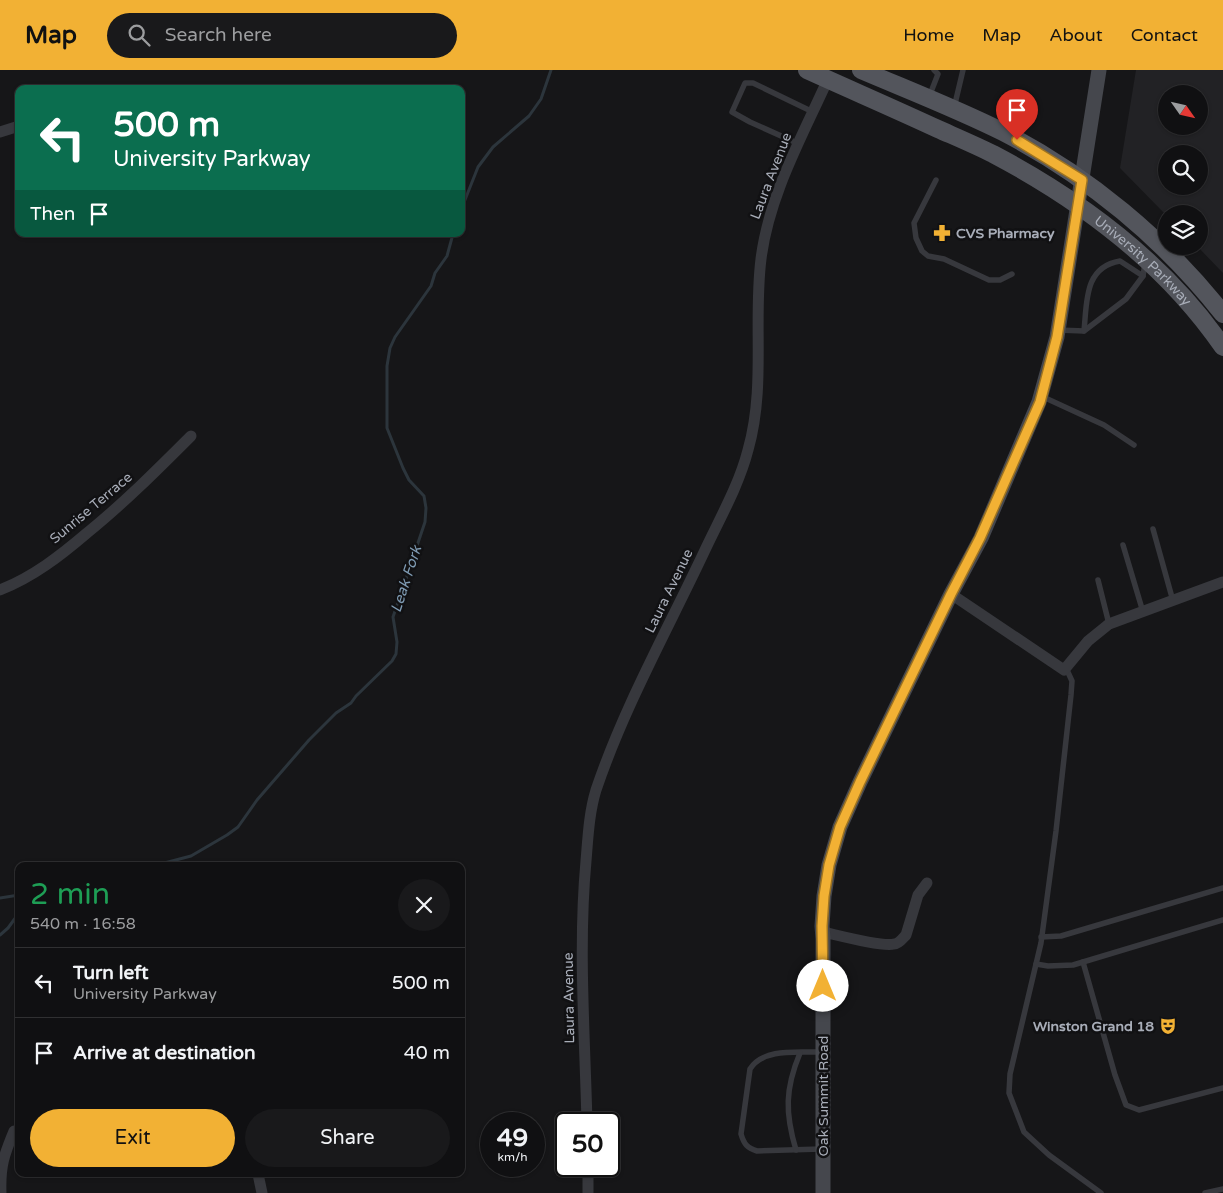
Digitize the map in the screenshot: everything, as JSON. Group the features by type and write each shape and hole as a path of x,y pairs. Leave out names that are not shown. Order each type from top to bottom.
{"main road":[{"name":"University Parkway","path":"807,70 993,154 1078,205 1146,258 1177,291 1223,347"},
{"name":"University Parkway","path":"861,70 1003,133 1082,180 1146,231 1171,254 1223,314"},
{"name":"Oak Summit Road","path":"823,1193 823,932 824,896 829,865 840,827 860,782 980,538 1041,396 1058,330 1099,70"}],"street":[{"name":"Laura Avenue","path":"588,1112 582,900 591,812 596,792 620,728 746,460 756,414 758,295 761,259 773,208 828,80"},
{"path":"0,132 15,127"},
{"name":"Sunrise Terrace","path":"0,590 36,572 69,548 118,508 191,436"},
{"path":"951,594 1065,669 1088,641 1109,624 1223,582"},
{"path":"823,932 879,943 894,944 906,935 918,895 927,883"},
{"path":"0,1139 15,1129"},
{"path":"2,1193 1,1165 15,1132"},
{"path":"259,1177 262,1193"},
{"path":"588,1177 588,1193"}],"lane":[{"path":"953,110 963,70"},
{"path":"928,99 937,71"},
{"path":"799,144 732,112 745,83 753,83 813,112"},
{"path":"936,180 914,224 916,238 922,251 928,256 944,259 988,280 1000,280 1012,274"},
{"path":"1058,330 1084,331 1126,299 1143,276 1146,258"},
{"path":"1084,331 1087,296 1091,282 1100,269 1110,263 1120,261 1143,276"},
{"path":"1041,396 1104,425 1134,445"},
{"path":"1153,529 1173,601"},
{"path":"1123,545 1143,612"},
{"path":"1098,580 1109,624"},
{"path":"1065,669 1072,681 1056,831 1041,938 1010,1074 1009,1093 1024,1132 1049,1154 1101,1193"},
{"path":"1041,938 1061,936 1223,888"},
{"path":"1036,964 1048,966 1073,965 1223,920"},
{"path":"1082,962 1115,1075 1126,1105 1140,1110 1223,1088"},
{"path":"796,1150 789,1126 788,1098 793,1070 800,1052"},
{"path":"823,1052 780,1053 766,1056 754,1063 750,1069 740,1134 744,1143 750,1149 768,1152 823,1149"},
{"path":"1205,1193 1223,1189"}],"shaded area":[{"path":"1136,70 1223,70 1223,273 1206,255 1208,255 1208,205 1158,205 1158,207 1120,168"}],"waterway":[{"name":"Leak Fork","path":"465,200 478,167 493,147 529,116 541,99 551,70"},
{"name":"Leak Fork","path":"168,862 191,856 238,827 257,800 309,740 336,713 351,703 392,661 396,654 397,642 393,617 425,522 426,508 424,496 409,480 387,428 387,366 390,348 395,337 431,286 435,273 447,256 452,237"},
{"name":"Leak Fork","path":"0,898 15,896"},
{"path":"0,935 15,918"}],"place":[{"name":"CVS Pharmacy","path":"942,233"},
{"name":"Winston Grand 18","path":"1168,1026"}],"route":[{"path":"823,986 822,926 824,896 829,865 840,827 951,594 980,538 1040,402 1057,337 1082,180 1017,140"}]}
